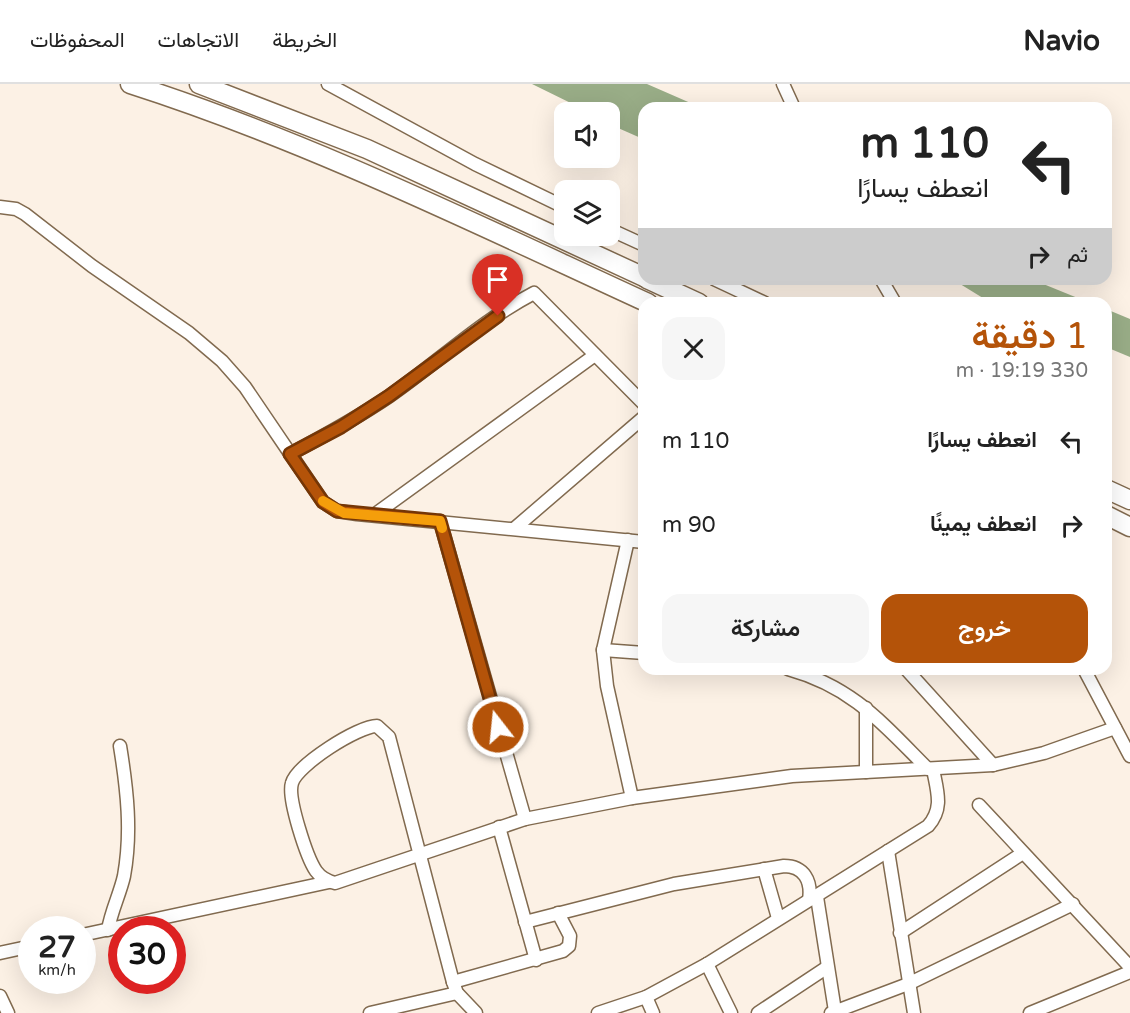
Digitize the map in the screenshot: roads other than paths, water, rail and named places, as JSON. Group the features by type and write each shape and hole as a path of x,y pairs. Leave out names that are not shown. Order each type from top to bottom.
{"main road":[{"path":"130,84 217,113 435,204 638,298"},
{"path":"199,84 367,149 638,275"},
{"path":"660,285 686,297"},
{"path":"1112,492 1130,500"},
{"path":"1112,518 1130,528"}],"street":[{"path":"328,84 475,164 554,202"},
{"path":"783,84 791,102"},
{"path":"0,207 16,209 25,214 92,266 203,344 238,377 329,507 344,513 638,541"},
{"path":"620,234 638,242"},
{"path":"727,285 752,297"},
{"path":"290,454 341,427 389,396 484,325 534,293 638,398"},
{"path":"374,515 595,355"},
{"path":"514,528 638,422"},
{"path":"440,521 525,819"},
{"path":"628,540 603,650 608,686 632,798"},
{"path":"603,650 638,653"},
{"path":"598,1013 646,997 707,964 928,826 939,812 930,769 866,708 825,681 806,675"},
{"path":"911,675 993,765"},
{"path":"1087,675 1130,756"},
{"path":"866,708 866,772"},
{"path":"329,882 316,870 310,860 292,800 291,785 301,771 344,738 368,726 380,727 389,737 418,854 455,987 476,1013"},
{"path":"172,916 329,882 342,882 525,819 632,798 782,777 993,765 1044,753 1115,728"},
{"path":"112,916 124,876 128,835 128,797 120,746"},
{"path":"979,805 1130,967"},
{"path":"499,827 536,960"},
{"path":"888,851 914,1013"},
{"path":"900,933 1023,853"},
{"path":"525,922 674,884 783,866 798,868 810,884 833,1012 908,984 1073,904"},
{"path":"764,869 778,918"},
{"path":"370,1013 563,951 569,946 570,936 558,913"},
{"path":"96,932 108,930"},
{"path":"0,953 18,949"},
{"path":"707,964 730,1013"},
{"path":"758,1013 826,968"},
{"path":"1030,1013 1130,972"},
{"path":"0,996 8,1013"},
{"path":"646,997 653,1013"}]}
